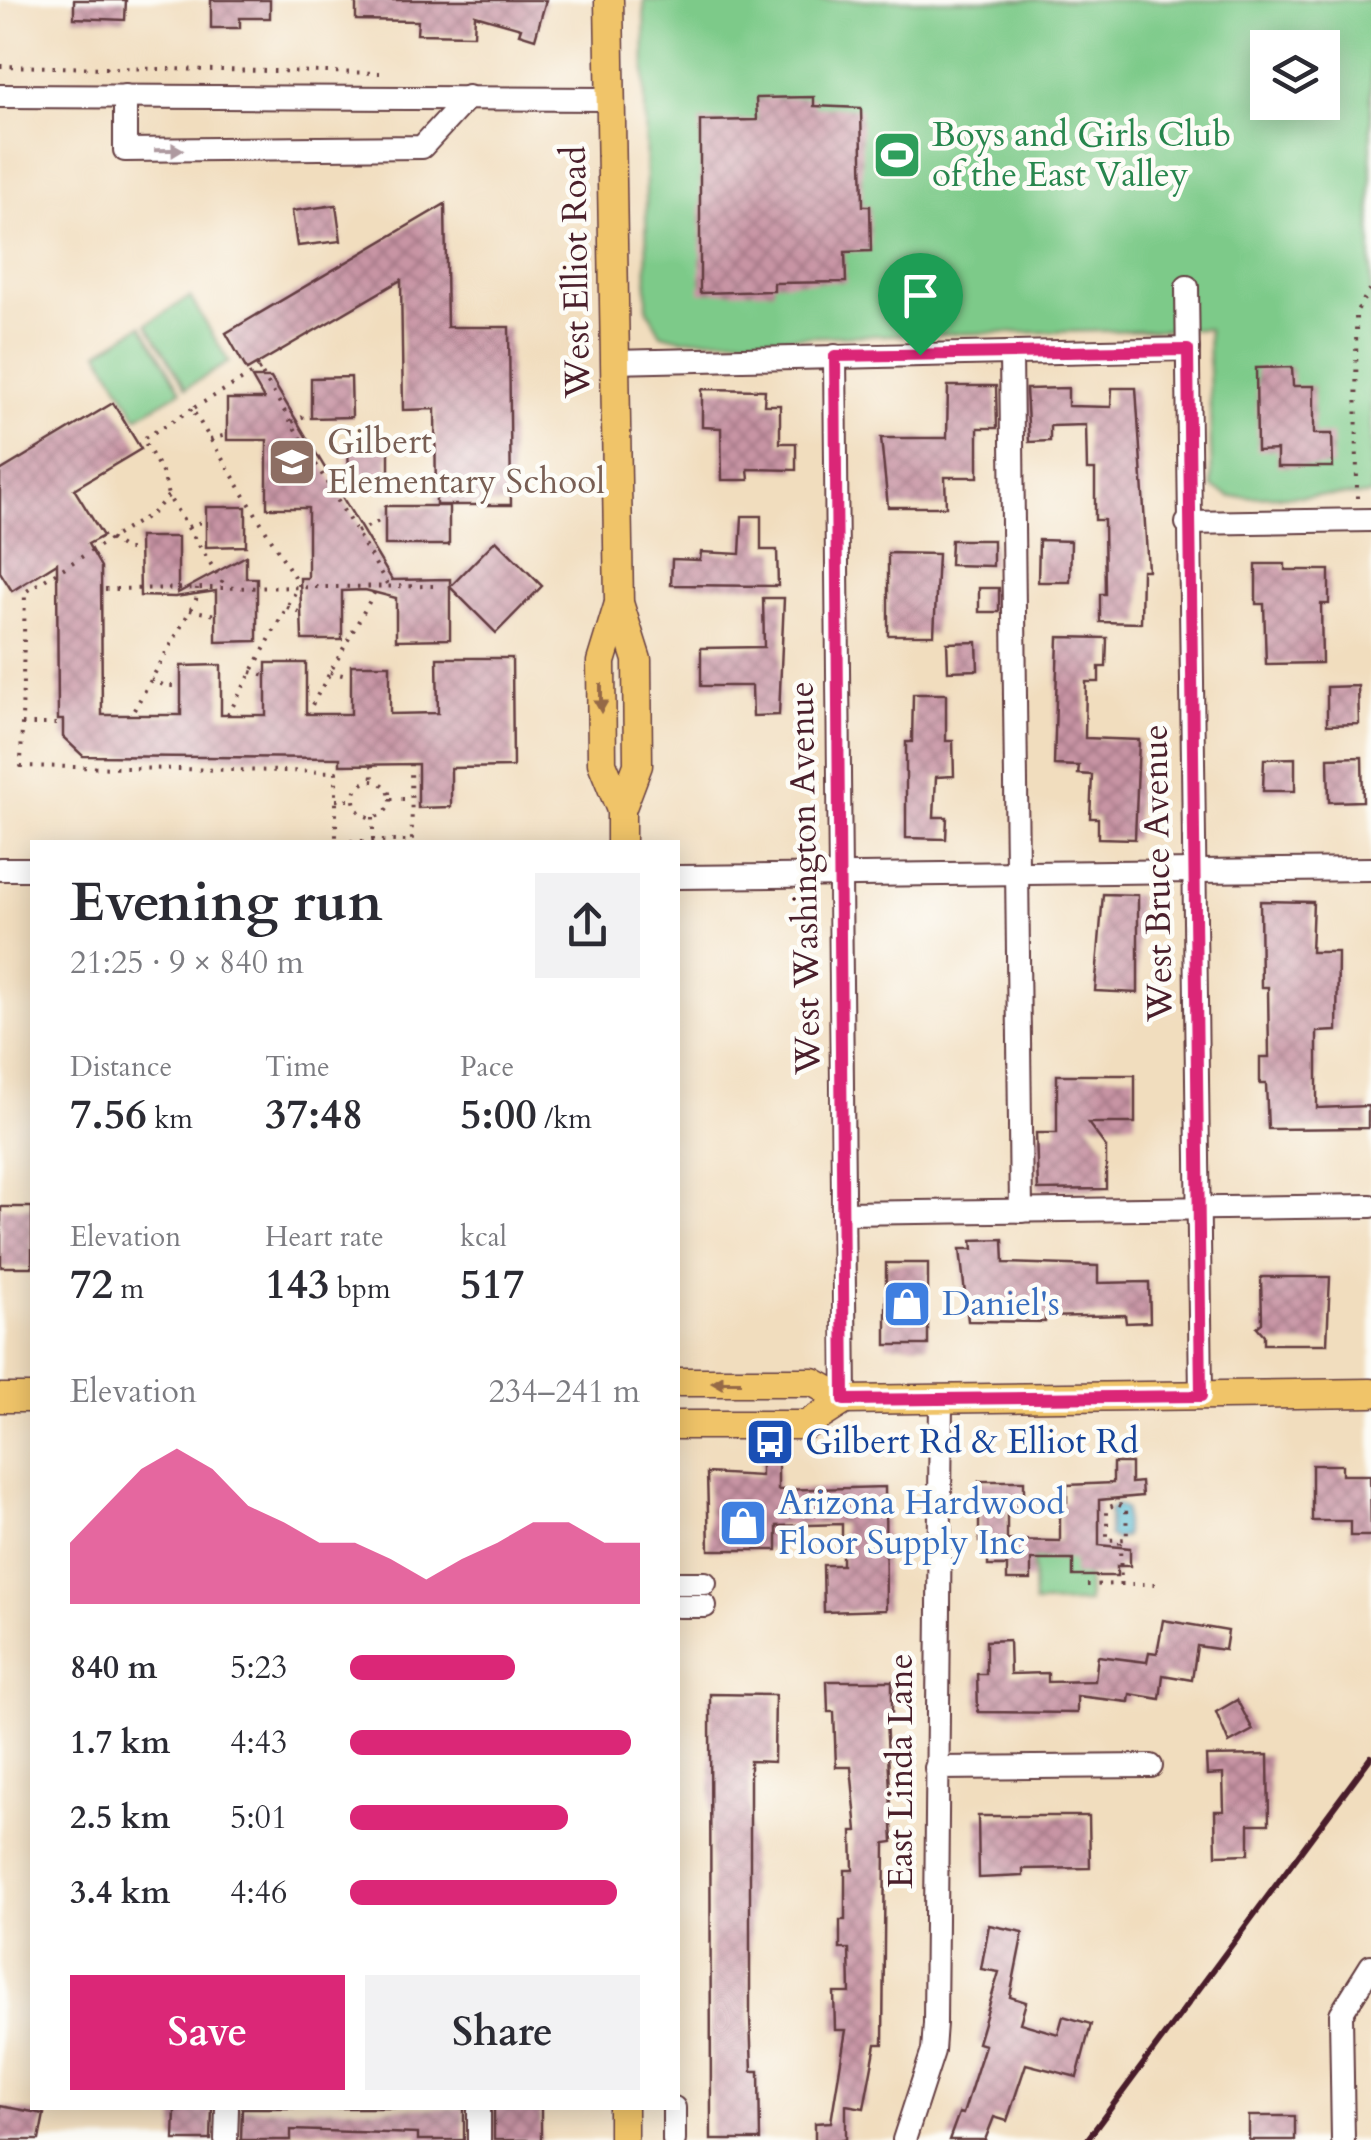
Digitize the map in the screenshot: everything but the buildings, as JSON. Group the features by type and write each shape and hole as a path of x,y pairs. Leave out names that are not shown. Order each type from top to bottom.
{"main road":[{"name":"West Elliot Road","path":"609,0 619,603 601,662 602,763 621,810 621,840"},
{"path":"680,1382 812,1382 844,1400 1371,1393"},
{"path":"0,1398 30,1398"},
{"path":"680,1426 806,1425 844,1400"},
{"path":"623,2110 623,2140"}],"street":[{"path":"0,96 612,99"},
{"path":"125,96 126,150 422,148 468,98"},
{"name":"West Bruce Avenue","path":"1187,287 1201,1396"},
{"path":"613,362 1188,350"},
{"path":"1011,354 1021,1211"},
{"name":"West Washington Avenue","path":"835,356 844,1400"},
{"path":"1187,522 1364,520"},
{"path":"0,869 30,869"},
{"path":"680,877 1371,869"},
{"path":"844,1213 1371,1206"},
{"name":"East Linda Lane","path":"904,2140 933,2051 935,2023 940,1398"},
{"path":"680,1584 705,1595 680,1605"},
{"path":"936,1768 1151,1766"},
{"path":"1343,2140 1341,2014 1371,1966"},
{"path":"226,2140 227,2110"},
{"path":"479,2140 480,2110"},
{"path":"674,2110 674,2140"}],"path":[{"path":"0,66 398,74"},
{"path":"1364,520 1356,312 1371,288"},
{"path":"225,586 168,496 164,476 143,439 259,367 389,587"},
{"path":"192,409 298,585"},
{"path":"292,422 312,413"},
{"path":"210,439 227,435"},
{"path":"329,485 348,476"},
{"path":"168,496 154,512 25,592 21,766 336,772 336,840"},
{"path":"357,532 385,518"},
{"path":"188,527 206,520"},
{"path":"110,539 125,550 139,550"},
{"path":"228,715 298,585"},
{"path":"307,714 378,586"},
{"path":"105,589 436,586"},
{"path":"134,710 190,610 197,588"},
{"path":"287,607 302,613"},
{"path":"190,610 216,614"},
{"path":"251,672 266,676"},
{"path":"330,672 351,676"},
{"path":"151,679 166,686 181,686"},
{"path":"22,724 63,724"},
{"path":"411,764 412,840"},
{"path":"372,765 373,782"},
{"path":"373,782 386,787 390,800 384,814 373,817 361,814 354,800 358,788 373,782"},
{"path":"336,800 354,800"},
{"path":"390,800 412,800"},
{"path":"373,817 373,840"},
{"path":"1117,1501 1126,1508 1127,1539 1120,1542 1108,1540 1108,1508 1117,1501"},
{"path":"1120,1542 1121,1584"},
{"path":"1087,1585 1155,1584"}],"green space":[{"name":"Boys and Girls Club of the East Valley","path":"644,0 1371,0 1371,495 1231,497 1212,487 1208,329 681,339 661,334 647,309"},
{"path":"190,297 229,362 186,388 147,324"},
{"path":"142,325 181,391 137,417 99,352"},
{"path":"1087,1545 1088,1603 1034,1604 1032,1546"}],"water":[{"path":"1117,1505 1125,1509 1125,1536 1115,1540 1109,1536 1109,1510"}],"railway":[{"path":"1087,2140 1371,1757"}],"place":[{"name":"Boys and Girls Club of the East Valley","path":"897,155"},
{"name":"Gilbert Elementary School","path":"292,462"},
{"name":"Daniel's","path":"907,1304"},
{"name":"Gilbert Rd & Elliot Rd","path":"770,1442"},
{"name":"Arizona Hardwood Floor Supply Inc","path":"743,1523"}],"route":[{"path":"1188,350 1187,522 1201,1396 844,1400 835,356 920,355 1188,350"}]}
